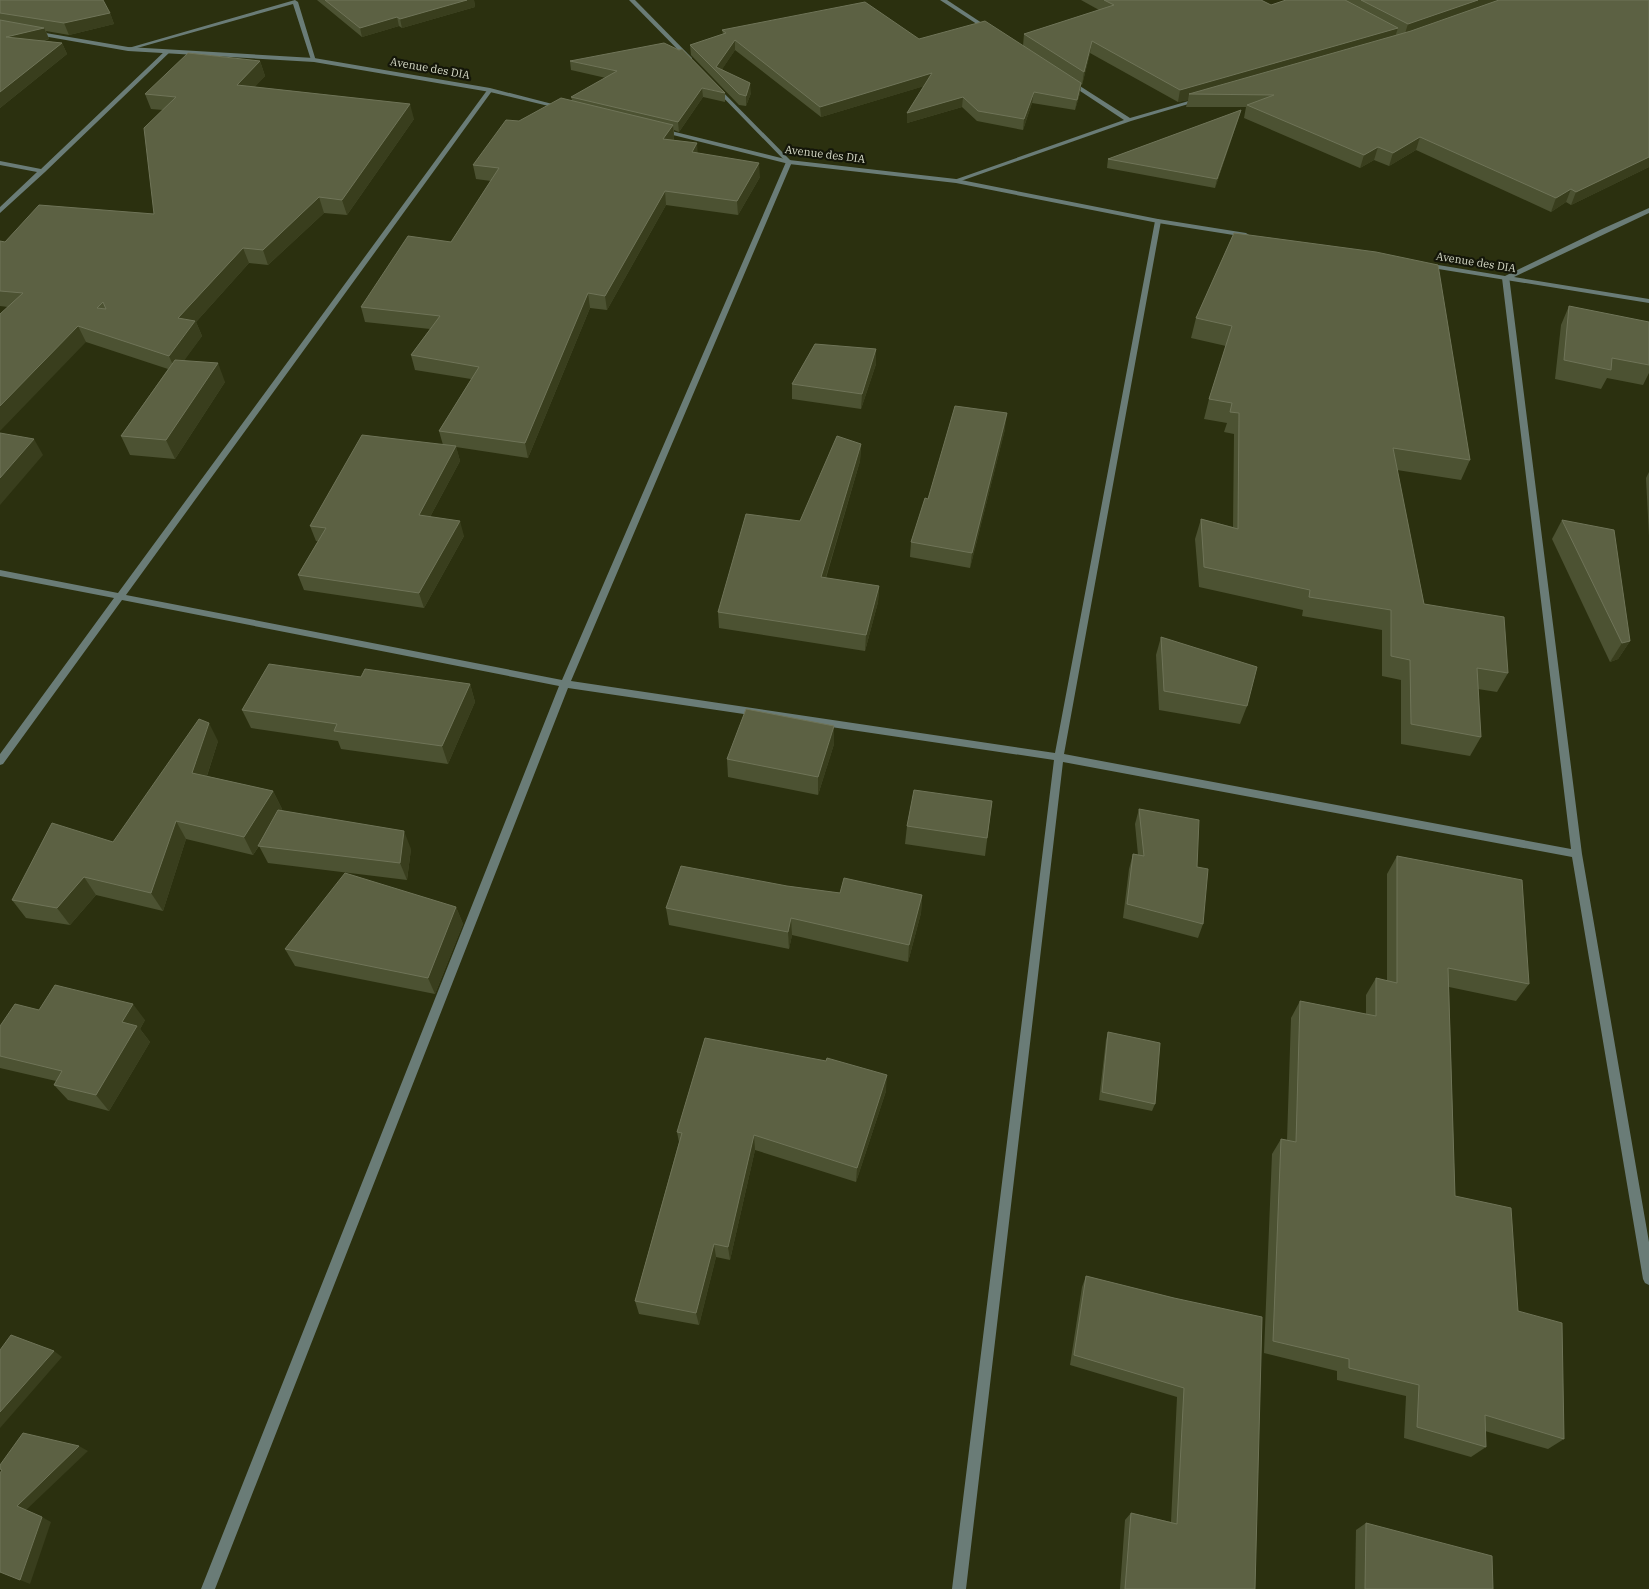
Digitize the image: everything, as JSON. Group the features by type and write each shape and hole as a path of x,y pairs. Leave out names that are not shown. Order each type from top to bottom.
{"street":[{"path":"128,49 294,1 304,0"},
{"path":"632,0 693,63"},
{"path":"943,0 992,31"},
{"path":"294,1 314,60"},
{"name":"Avenue des DIA","path":"30,32 128,49 314,60 490,90 567,108"},
{"path":"0,211 168,51"},
{"path":"208,1589 565,684 789,162 707,77"},
{"path":"1064,78 1129,120"},
{"path":"0,761 490,90"},
{"path":"956,181 1129,120 1205,98"},
{"name":"Avenue des DIA","path":"654,129 789,162 956,181 1158,221 1255,236"},
{"path":"0,163 42,171"},
{"path":"1649,210 1506,278 1577,854 1649,1280"},
{"path":"959,1589 1059,756 1158,221"},
{"name":"Avenue des DIA","path":"1419,264 1649,302"},
{"path":"0,573 121,595 565,684 1059,756 1577,854"}],"building":[{"path":"0,0 103,0 110,13 64,23 0,13"},
{"path":"325,0 467,0 360,28"},
{"path":"1104,0 1261,0 1271,5 1286,0 1345,0 1398,28 1180,90 1092,41 1084,72 1024,34 1114,5"},
{"path":"1361,0 1478,0 1408,24"},
{"path":"1499,0 1649,0 1649,157 1576,192 1571,189 1556,198 1420,137 1393,153 1378,147 1364,155 1247,105 1274,95 1189,94 1411,31"},
{"path":"865,2 919,39 985,21 1081,83 1077,100 1034,92 1024,119 978,111 963,97 907,113 932,73 820,107 735,40 716,67 750,83 746,96 739,94 690,45 726,33 722,30"},
{"path":"0,20 44,28 6,37 62,43 0,92"},
{"path":"664,43 679,50 682,49 725,93 702,88 678,122 571,97 617,71 570,61"},
{"path":"188,53 260,61 237,85 410,104 342,200 319,197 263,250 243,248 178,318 195,321 169,356 78,326 0,406 0,314 23,293 0,291 0,241 5,242 39,205 154,214 144,128 176,97 145,94","holes":["103,302 106,309 97,308"]},
{"path":"561,98 673,125 663,139 697,143 692,152 759,163 737,201 665,191 605,296 588,293 525,443 439,431 479,367 411,355 440,316 361,307 408,236 451,242 499,168 473,165 506,120 519,121"},
{"path":"1241,110 1217,179 1108,159"},
{"path":"1234,233 1376,252 1438,265 1470,460 1393,448 1424,604 1504,617 1508,673 1477,668 1481,737 1411,724 1410,660 1391,656 1391,610 1309,597 1310,590 1204,567 1201,519 1238,529 1239,413 1230,412 1232,403 1209,399 1232,326 1196,318"},
{"path":"1569,306 1649,322 1649,365 1612,358 1611,370 1564,360"},
{"path":"815,344 876,349 862,394 792,384"},
{"path":"175,360 218,363 166,440 121,436"},
{"path":"955,406 1007,413 972,553 911,542 925,498 928,499"},
{"path":"0,433 34,439 0,478"},
{"path":"362,435 456,446 419,515 460,521 419,593 298,575 326,528 310,526"},
{"path":"837,436 861,444 821,577 879,586 866,635 718,612 746,514 800,521"},
{"path":"1562,520 1614,530 1630,641 1622,643"},
{"path":"1161,637 1257,667 1247,706 1164,691"},
{"path":"269,664 361,677 365,669 470,684 442,746 334,731 337,724 242,710"},
{"path":"746,709 834,726 818,777 727,759"},
{"path":"199,719 209,723 192,773 273,791 244,837 176,821 151,893 84,877 57,908 12,900 52,823 113,842"},
{"path":"914,790 992,801 987,838 907,826"},
{"path":"1139,809 1199,820 1197,867 1208,869 1203,924 1127,904 1133,854 1144,856"},
{"path":"278,810 404,831 400,863 258,846"},
{"path":"1397,856 1522,880 1529,984 1448,968 1455,1196 1511,1208 1518,1311 1562,1323 1564,1439 1485,1415 1486,1447 1417,1427 1419,1385 1349,1368 1349,1359 1273,1341 1281,1139 1296,1142 1300,1001 1376,1016 1376,978 1397,983"},
{"path":"681,866 787,886 840,893 844,878 922,895 909,945 791,918 788,932 666,908"},
{"path":"345,873 456,907 428,978 285,949"},
{"path":"55,985 133,1004 122,1022 137,1026 96,1095 54,1085 62,1071 0,1056 0,1026 15,1004 39,1010"},
{"path":"1108,1032 1160,1043 1155,1104 1102,1092"},
{"path":"705,1038 826,1061 827,1058 887,1075 857,1168 754,1135 728,1247 714,1244 696,1313 635,1301 682,1133 677,1132"},
{"path":"1086,1276 1262,1317 1255,1589 1125,1589 1131,1513 1177,1524 1184,1388 1074,1355"},
{"path":"11,1335 54,1351 0,1412 0,1350"},
{"path":"23,1433 79,1446 17,1506 42,1517 20,1580 0,1572 0,1473 2,1470 0,1465"},
{"path":"1366,1523 1492,1556 1493,1589 1365,1589"}]}
